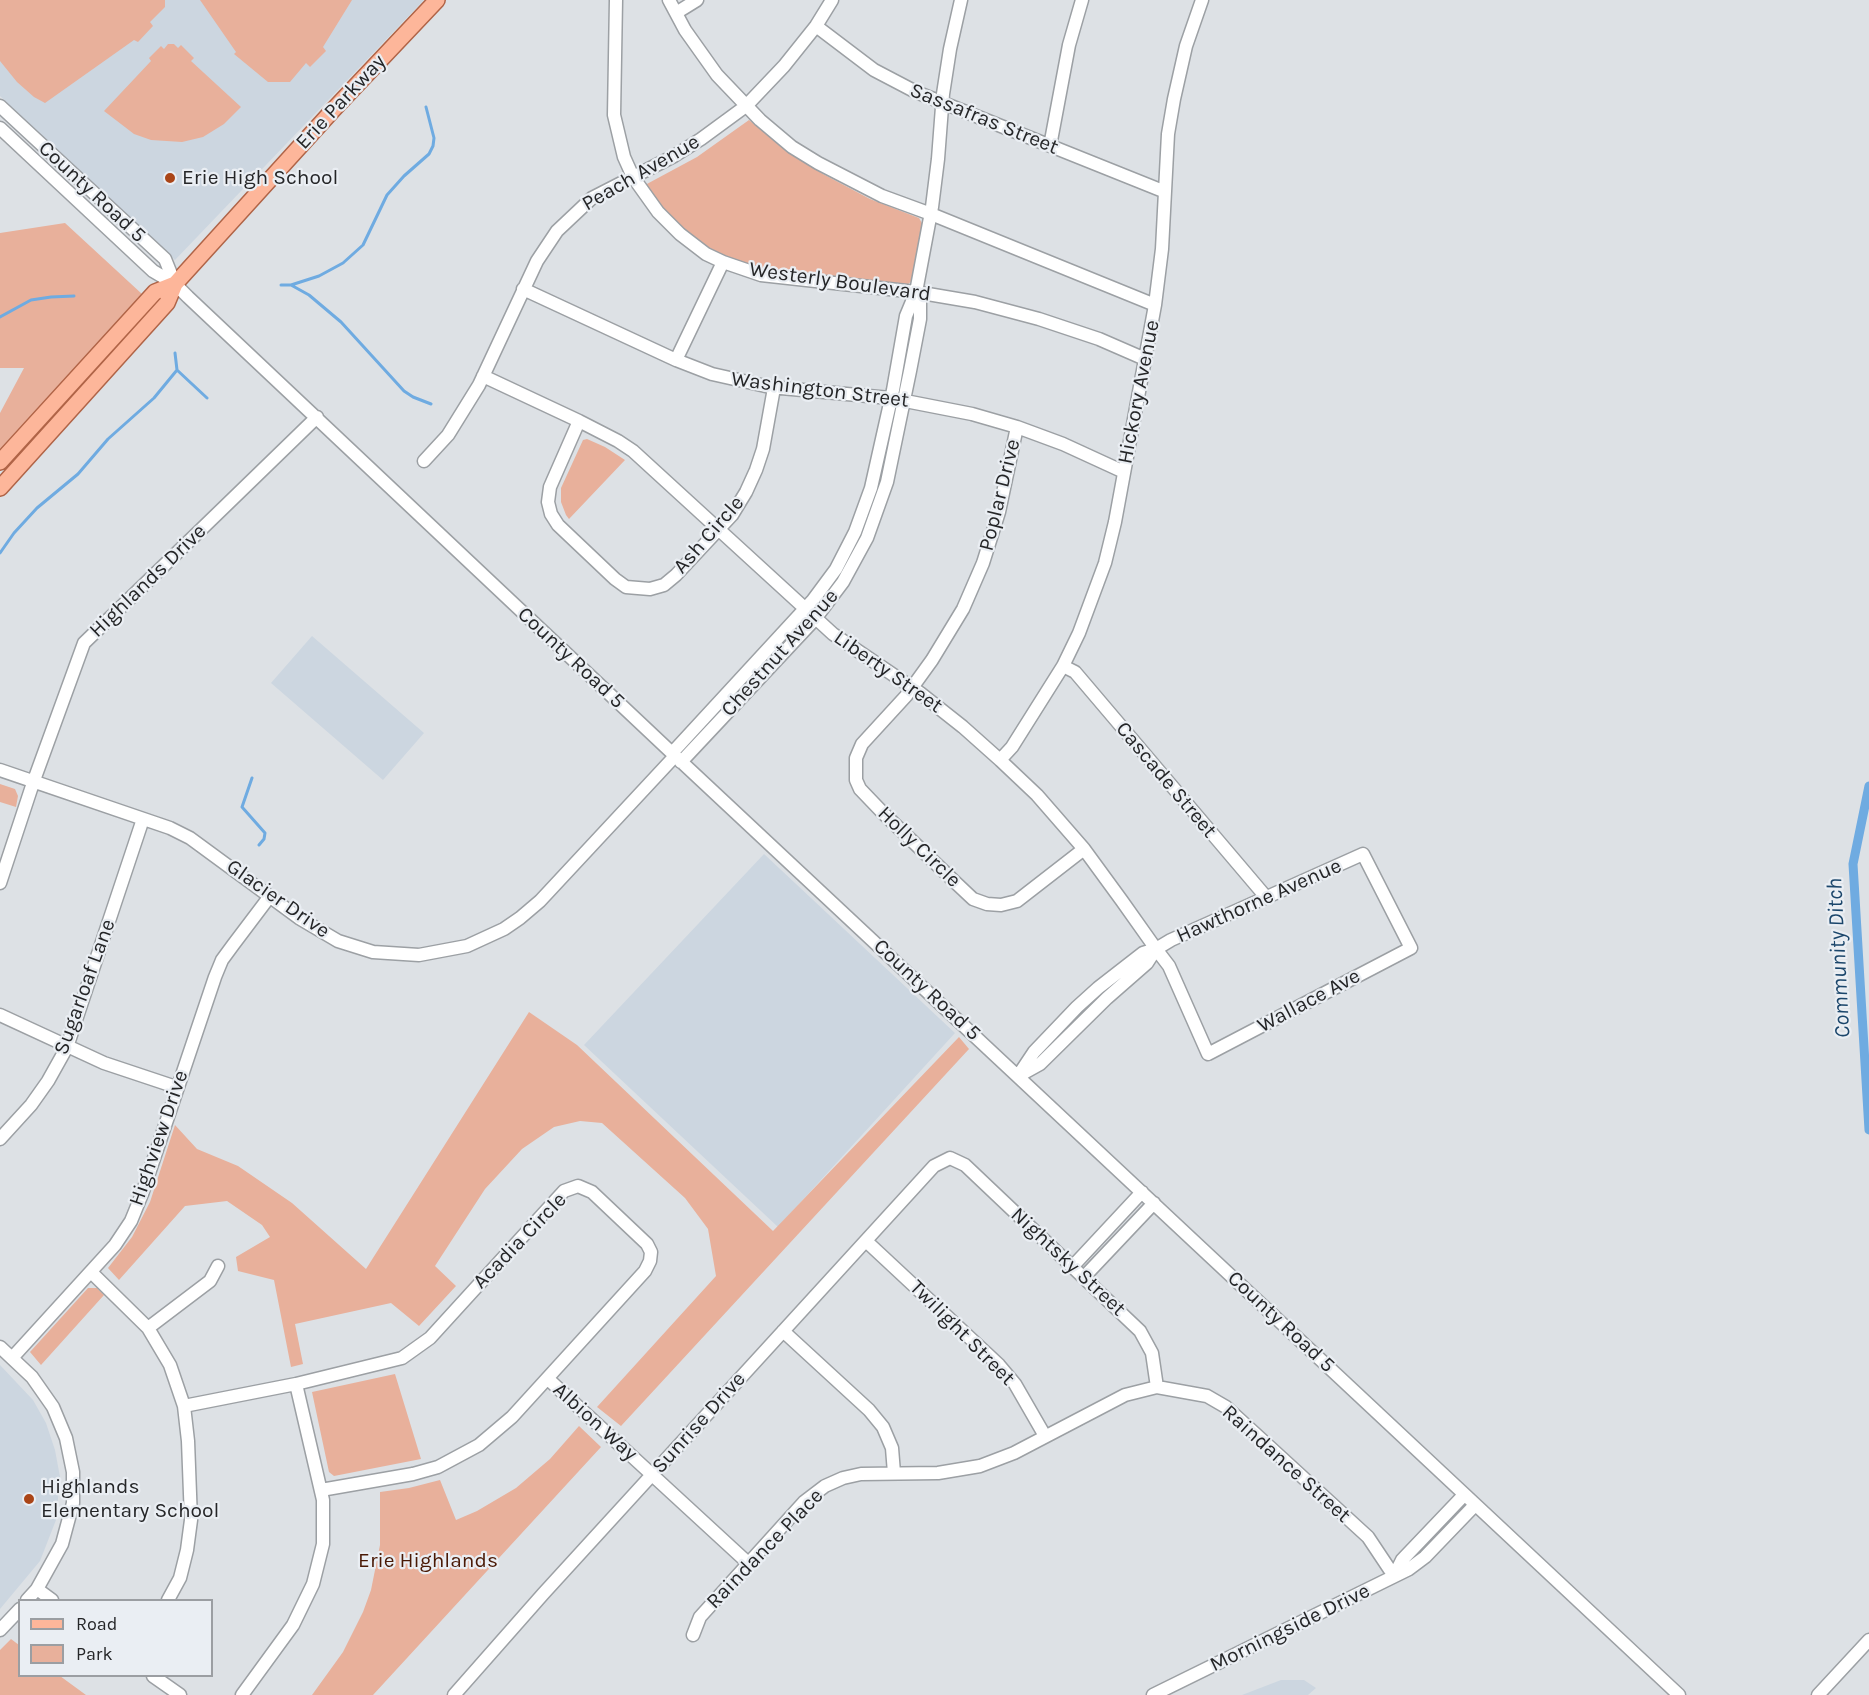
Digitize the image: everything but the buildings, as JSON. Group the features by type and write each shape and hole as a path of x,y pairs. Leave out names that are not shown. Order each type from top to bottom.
{"main road":[{"name":"Erie Parkway","path":"0,488 167,303 175,284 333,110 437,0"},
{"name":"Erie Parkway","path":"0,462 155,292 175,284"}],"street":[{"name":"Westerly Boulevard","path":"616,0 614,115 624,157 633,177 658,212 680,234 706,254 741,269 772,277 916,292 975,302 1039,319 1099,339 1145,359"},
{"path":"669,0 685,30 717,75 760,120 792,147 882,196 1155,305"},
{"path":"676,13 698,0"},
{"name":"Peach Avenue","path":"424,461 448,435 483,376 537,261 550,241 570,218 592,198 674,156 746,105 784,66 816,26 832,0"},
{"name":"Chestnut Avenue","path":"676,757 804,609 836,568 855,532 871,488 906,316 916,292 931,214 950,50 961,0"},
{"path":"1050,146 1069,45 1082,0"},
{"name":"Hickory Avenue","path":"1000,760 1012,747 1063,666 1079,633 1105,563 1155,305 1162,249 1163,191 1173,99 1186,46 1202,0"},
{"name":"Sassafras Street","path":"816,26 874,70 916,92 1163,191"},
{"name":"County Road 5","path":"0,106 165,259 175,284"},
{"name":"County Road 5","path":"0,128 153,270 175,284 676,757 1679,1695"},
{"path":"676,360 723,262"},
{"name":"Washington Street","path":"523,289 676,360 729,380 774,388 890,398 972,414 1063,444 1124,472"},
{"name":"Chestnut Avenue","path":"676,757 815,619 843,582 867,538 887,482 920,319 920,300 916,292"},
{"name":"Liberty Street","path":"483,376 579,421 633,451 832,634 912,688 963,727 1000,760 1037,795 1084,849 1156,949 1168,966 1208,1054"},
{"name":"Ash Circle","path":"579,421 550,487 548,502 551,514 558,525 615,579 626,587 651,589 663,585 676,575 732,515 746,492 763,449 774,388"},
{"name":"Highlands Drive","path":"0,883 33,783 84,643 317,417"},
{"name":"Poplar Drive","path":"912,688 963,609 983,563 999,512 1017,427"},
{"name":"Cascade Street","path":"1063,666 1075,672 1266,897"},
{"name":"Holly Circle","path":"912,688 862,744 856,758 856,780 860,789 883,813 956,883 974,899 987,904 1001,905 1017,901 1084,849"},
{"name":"Glacier Drive","path":"0,770 143,819 190,838 324,934 373,952 419,955 446,952 467,946 504,929 530,910 676,757"},
{"name":"Sugarloaf Lane","path":"0,1139 31,1105 67,1047 143,819"},
{"name":"Hawthorne Avenue","path":"1018,1076 1040,1064 1107,998 1147,963 1156,949 1171,940 1363,854 1411,948"},
{"name":"Highview Drive","path":"12,1358 116,1245 130,1221 142,1194 176,1087 222,960 270,896"},
{"name":"Wallace Ave","path":"1208,1054 1411,948"},
{"path":"0,1015 67,1047 126,1071 176,1087"},
{"name":"Sunrise Drive","path":"454,1695 934,1166 950,1158"},
{"name":"Nightsky Street","path":"950,1158 965,1165 1140,1331 1152,1353 1157,1387"},
{"name":"Acadia Circle","path":"184,1406 296,1384 402,1358 430,1338 564,1191 578,1186 592,1192 647,1244 651,1252 645,1271 548,1379 497,1430 458,1458 438,1467 413,1474 321,1490"},
{"path":"1073,1266 1142,1192"},
{"path":"1084,1276 1154,1203"},
{"name":"Twilight Street","path":"866,1241 999,1365 1016,1384 1045,1436"},
{"path":"148,1328 210,1281 218,1266"},
{"path":"91,1272 148,1328 170,1365 184,1406 188,1441 191,1520 188,1550 180,1578 169,1599"},
{"path":"783,1331 869,1410 883,1427 892,1448 894,1473"},
{"path":"0,1347 32,1377 53,1407 66,1438 74,1472 73,1503 66,1534 56,1557 37,1589 28,1599"},
{"name":"Albion Way","path":"548,1379 748,1563"},
{"path":"242,1695 293,1625 307,1598 319,1564 323,1544 321,1490 296,1384"},
{"name":"Raindance Place","path":"693,1635 700,1617 804,1502 825,1486 843,1478 861,1474 938,1473 980,1466 1014,1453 1125,1395 1157,1387"},
{"name":"Raindance Street","path":"1157,1387 1207,1396 1226,1407 1368,1537 1394,1576"},
{"name":"Morningside Drive","path":"1394,1576 1402,1560 1464,1494"},
{"name":"Morningside Drive","path":"1153,1695 1409,1569 1425,1557 1475,1505"},
{"path":"37,1589 51,1599"},
{"path":"0,1630 18,1611"},
{"path":"1818,1695 1869,1640"},
{"path":"154,1677 180,1695"}],"shaded area":[{"name":"Erie High School","path":"0,0 424,0 175,260 0,96"},
{"path":"312,636 424,733 383,780 271,683"},
{"path":"764,854 955,1033 778,1227 584,1045"},
{"name":"Highlands Elementary School","path":"0,1365 33,1400 46,1423 55,1450 60,1477 56,1520 40,1561 0,1609"},
{"path":"1281,1680 1304,1680 1316,1688 1308,1695 1242,1695"}],"green space":[{"path":"0,0 165,0 165,7 150,22 153,26 138,42 134,40 45,103 34,97 17,82 0,61"},
{"path":"200,0 352,0 323,47 326,51 310,67 306,63 290,82 268,82 234,54 236,52"},
{"path":"168,44 174,44 178,48 181,45 194,58 191,61 241,107 224,124 203,137 182,142 151,140 134,134 104,111 151,61 149,58 161,46 164,49"},
{"path":"749,120 785,149 823,174 870,199 919,218 923,225 913,280 907,285 765,271 716,253 686,233 663,210 645,185 697,157"},
{"path":"65,223 142,294 0,450 0,413 24,368 0,368 0,233"},
{"path":"587,439 625,460 569,519 561,502 561,488 583,440"},
{"path":"0,784 15,789 18,796 16,807 0,802"},
{"path":"529,1012 577,1045 773,1231 959,1037 969,1049 621,1426 597,1407 716,1276 708,1229 685,1198 602,1123 580,1121 554,1127 522,1149 485,1189 435,1266 456,1286 419,1326 391,1303 295,1324 303,1364 291,1367 274,1280 238,1271 236,1257 270,1237 262,1225 227,1201 185,1206 119,1280 108,1268 132,1237 150,1202 175,1125 197,1149 238,1166 292,1203 366,1269"},
{"path":"88,1288 97,1288 104,1295 41,1365 30,1352"},
{"path":"395,1374 421,1459 334,1476 329,1472 312,1392"},
{"name":"Erie Highlands","path":"579,1426 601,1447 373,1695 312,1695 343,1652 371,1590 380,1545 380,1492 440,1480 456,1520 477,1511 516,1488 550,1459"},
{"path":"11,1639 18,1644 18,1677 61,1677 86,1695 0,1695 0,1650"}],"waterway":[{"path":"291,285 319,276 343,263 363,245 387,195 429,154 433,146 434,138 426,107"},
{"path":"281,285 291,285 309,295 341,322 404,391 431,404"},
{"path":"0,317 31,300 74,296"},
{"path":"0,553 14,533 37,508 78,474 108,439 154,398 177,370 175,353"},
{"path":"177,370 207,398"},
{"path":"252,778 242,807 265,833 259,845"},
{"name":"Community Ditch","path":"1869,786 1853,864 1869,1130"}],"place":[{"name":"Erie High School","path":"170,178"},
{"name":"Highlands Elementary School","path":"29,1499"}]}
